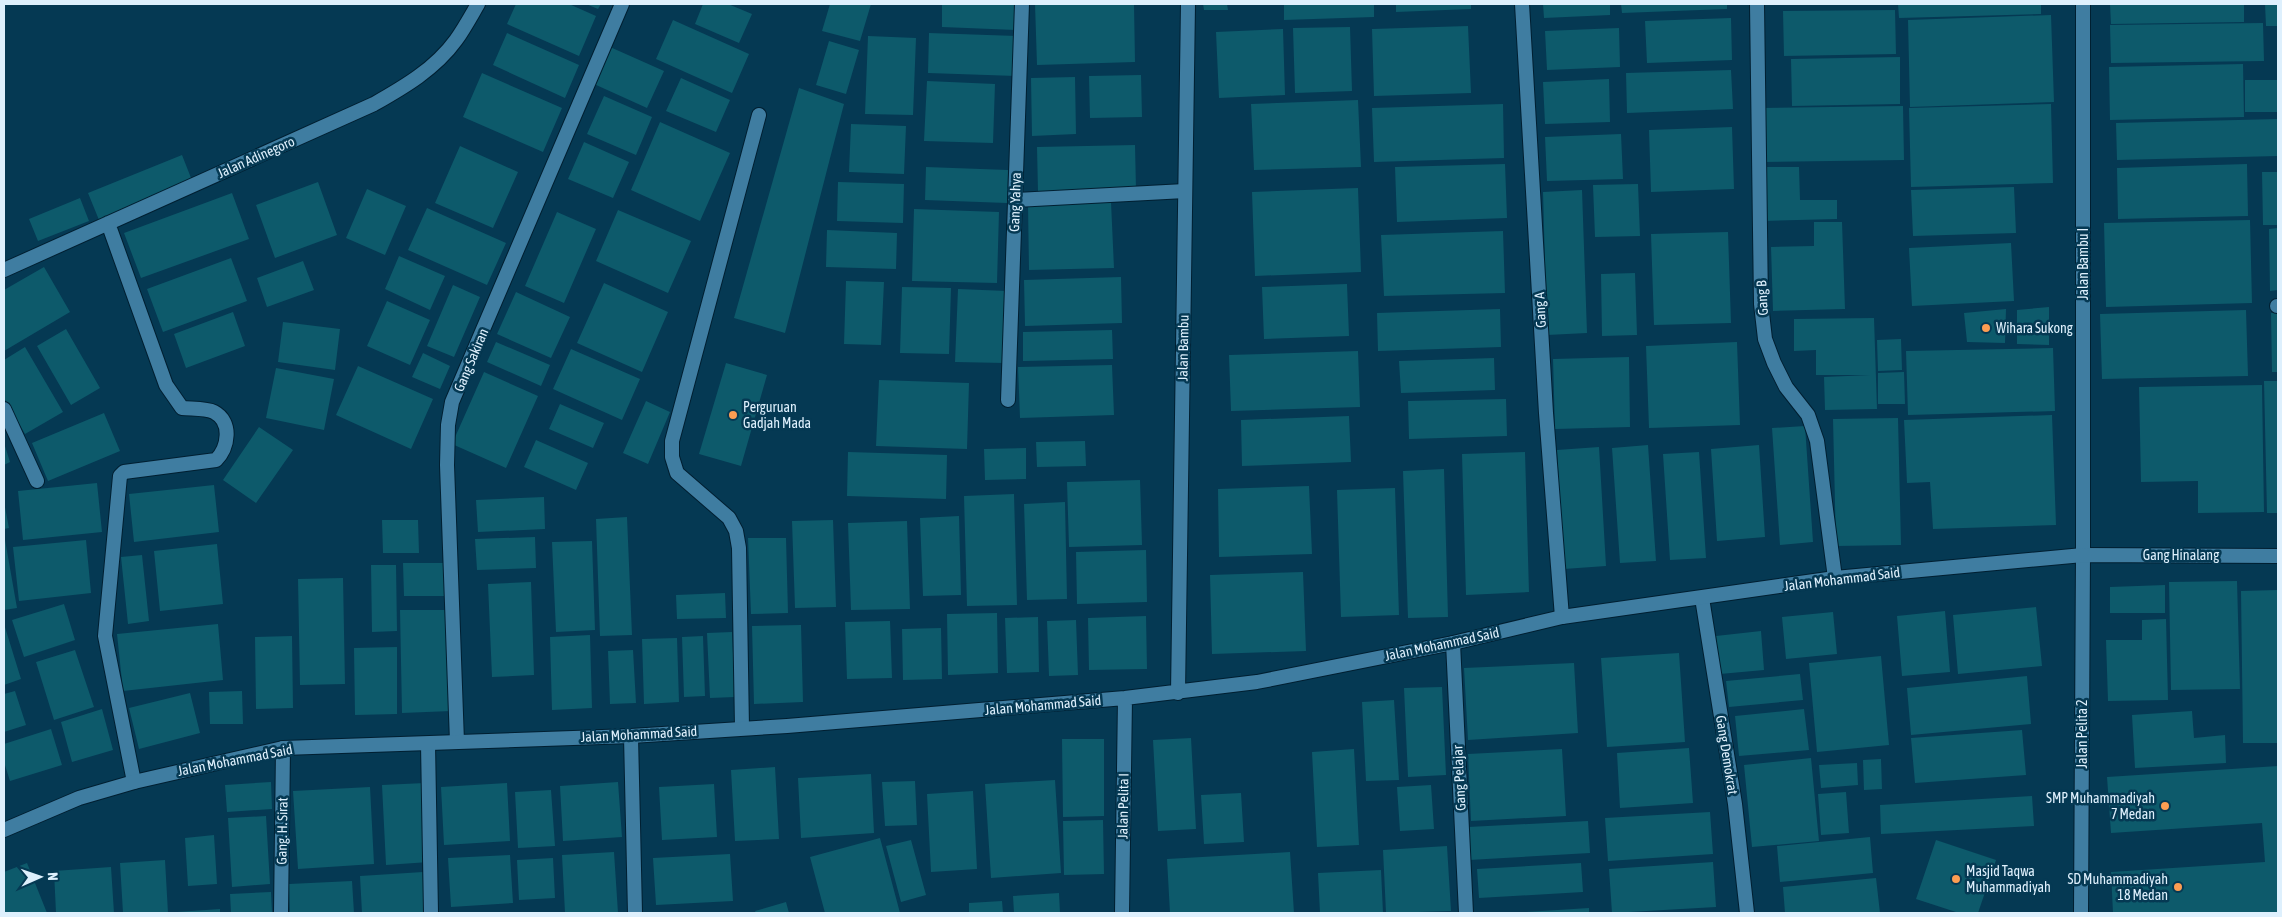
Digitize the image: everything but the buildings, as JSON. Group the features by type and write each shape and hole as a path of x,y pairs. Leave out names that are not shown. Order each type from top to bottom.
{"street":[{"name":"Jalan Adinegoro","path":"4,270 374,104 413,82 440,59 456,41 478,4"},
{"name":"Gang Sakiran","path":"458,742 447,465 448,425 452,402 622,4"},
{"name":"Gang Yahya","path":"1008,400 1022,4"},
{"name":"Jalan Bambu","path":"1178,693 1188,4"},
{"name":"Gang A","path":"1522,4 1546,413 1562,616"},
{"name":"Gang B","path":"1757,4 1761,304 1765,338 1774,363 1786,387 1808,415 1817,441 1835,578"},
{"name":"Jalan Bambu I","path":"2083,4 2084,555"},
{"path":"742,728 736,531 729,518 677,473 672,457 672,442 759,115"},
{"path":"1015,200 1185,191"},
{"path":"108,223 166,385 182,408 213,412 222,418 225,427 226,445 216,460 124,472 120,476 106,636 134,782"},
{"path":"4,408 37,481"},
{"name":"Jalan Mohammad Said","path":"4,830 79,798 134,782 283,748 630,736 1178,693 1257,682 1453,643 1562,616 1835,578 2084,555"},
{"name":"Gang Hinalang","path":"2084,555 2278,556"},
{"name":"Jalan Pelita 2","path":"2081,913 2084,555"},
{"name":"Gang Demokrat","path":"1702,598 1735,804 1747,913"},
{"name":"Gang Pelajar","path":"1453,643 1466,913"},
{"name":"Jalan Pelita I","path":"1122,913 1124,698"},
{"path":"630,736 635,913"},
{"path":"428,744 431,913"},
{"name":"Gang. H. Sirat","path":"281,913 283,748"}],"place":[{"name":"Wihara Sukong","path":"1986,328"},
{"name":"Perguruan Gadjah Mada","path":"733,415"},
{"name":"SMP Muhammadiyah 7 Medan","path":"2165,806"},
{"name":"Masjid Taqwa Muhammadiyah","path":"1956,879"},
{"name":"SD Muhammadiyah 18 Medan","path":"2178,887"}]}
